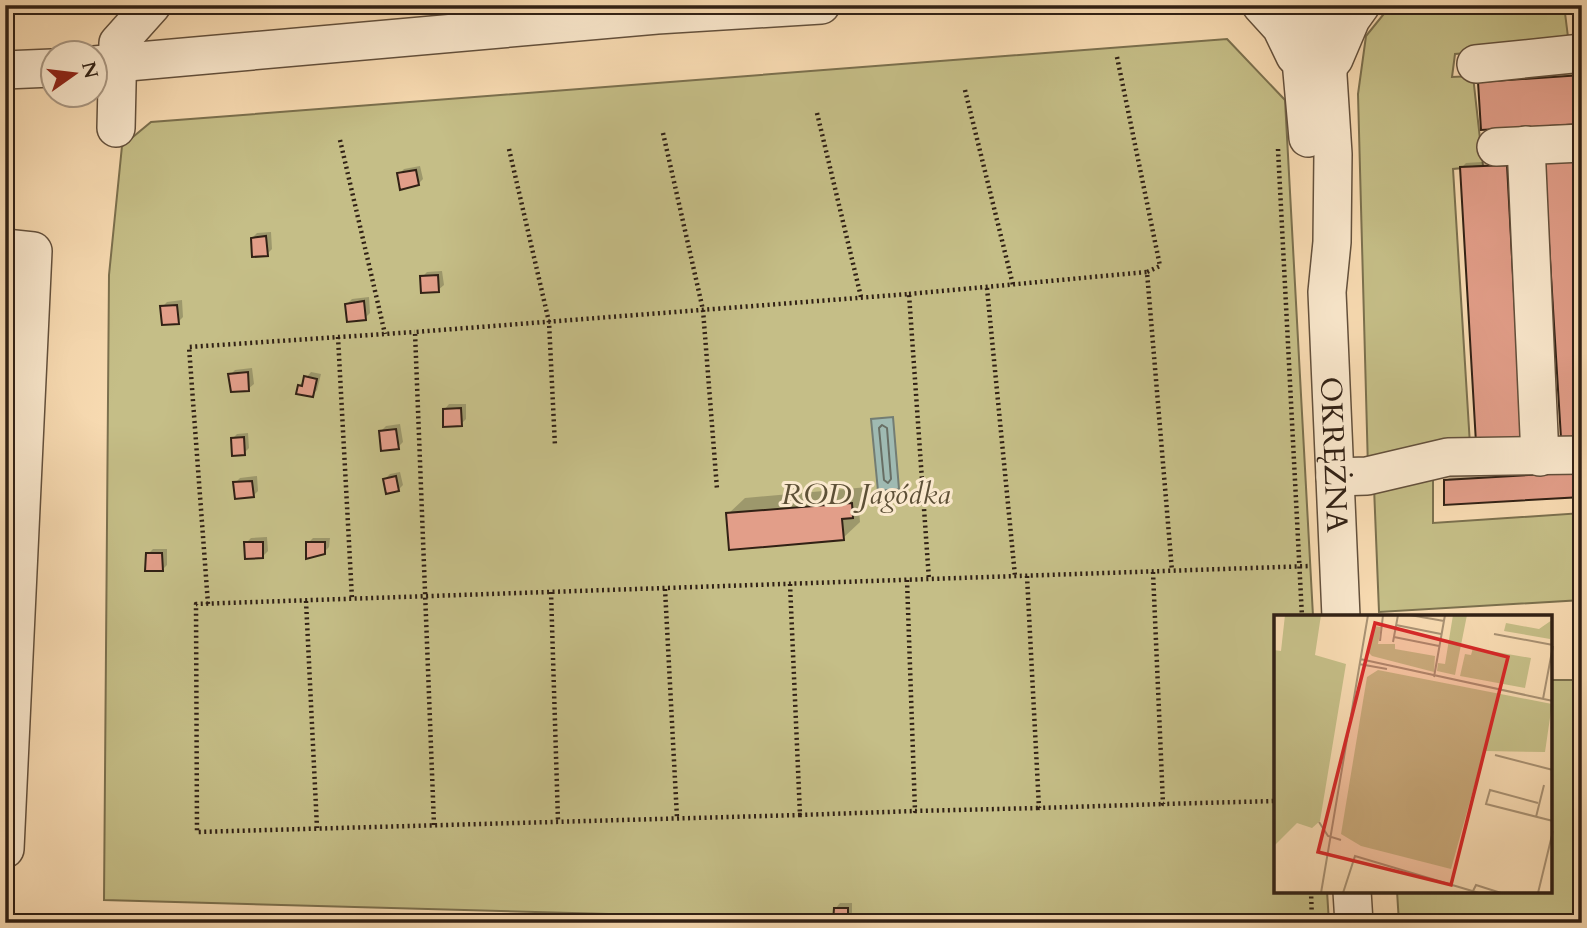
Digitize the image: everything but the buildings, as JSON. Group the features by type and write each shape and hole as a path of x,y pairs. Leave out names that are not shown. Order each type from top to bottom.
{"street":[{"path":"116,128 120,39 821,5"},
{"path":"1261,5 1314,71 1361,5"},
{"name":"OKRĘŻNA","path":"1296,5 1333,154 1332,242 1327,292 1341,615"},
{"name":"OKRĘŻNA","path":"1314,71 1315,5"},
{"name":"OKRĘŻNA","path":"1314,71 1329,5"},
{"path":"1476,64 1582,53"},
{"path":"5,70 38,69"},
{"path":"1540,457 1511,146 1582,143"},
{"path":"5,248 33,251 5,849"},
{"path":"1335,477 1367,475 1448,457 1582,454"},
{"path":"1352,893 1354,923"}],"path":[{"path":"208,604 189,347 987,288 1147,272 1160,266 1117,57"},
{"path":"965,90 1013,285"},
{"path":"817,113 861,297"},
{"path":"663,133 703,310 718,489"},
{"path":"340,140 385,334"},
{"path":"1278,146 1302,615"},
{"path":"509,149 549,322 555,446"},
{"path":"1147,272 1172,571"},
{"path":"987,288 1015,576"},
{"path":"909,294 929,580"},
{"path":"415,332 434,825"},
{"path":"338,337 352,599"},
{"path":"1274,801 197,832 196,604 1339,566"},
{"path":"1153,572 1163,804"},
{"path":"1027,576 1039,808"},
{"path":"907,580 915,810"},
{"path":"790,584 800,815"},
{"path":"665,589 677,818"},
{"path":"551,592 558,821"},
{"path":"306,601 317,828"},
{"path":"1125,923 1312,922 1311,893"}],"green space":[{"path":"1391,5 1564,5 1569,45 1455,54 1452,77 1473,76 1483,166 1453,169 1470,445 1368,469 1358,94 1366,36"},
{"name":"ROD Jagódka","path":"1227,39 1285,100 1313,615 1274,615 1274,893 1327,893 1329,923 931,923 104,900 109,275 122,146 151,122"},
{"path":"1433,479 1433,523 1582,513 1582,600 1379,612 1374,487"},
{"path":"1552,680 1582,680 1582,923 1399,923 1397,893 1552,893"}],"water":[{"path":"893,417 899,489 878,491 871,419"}]}
